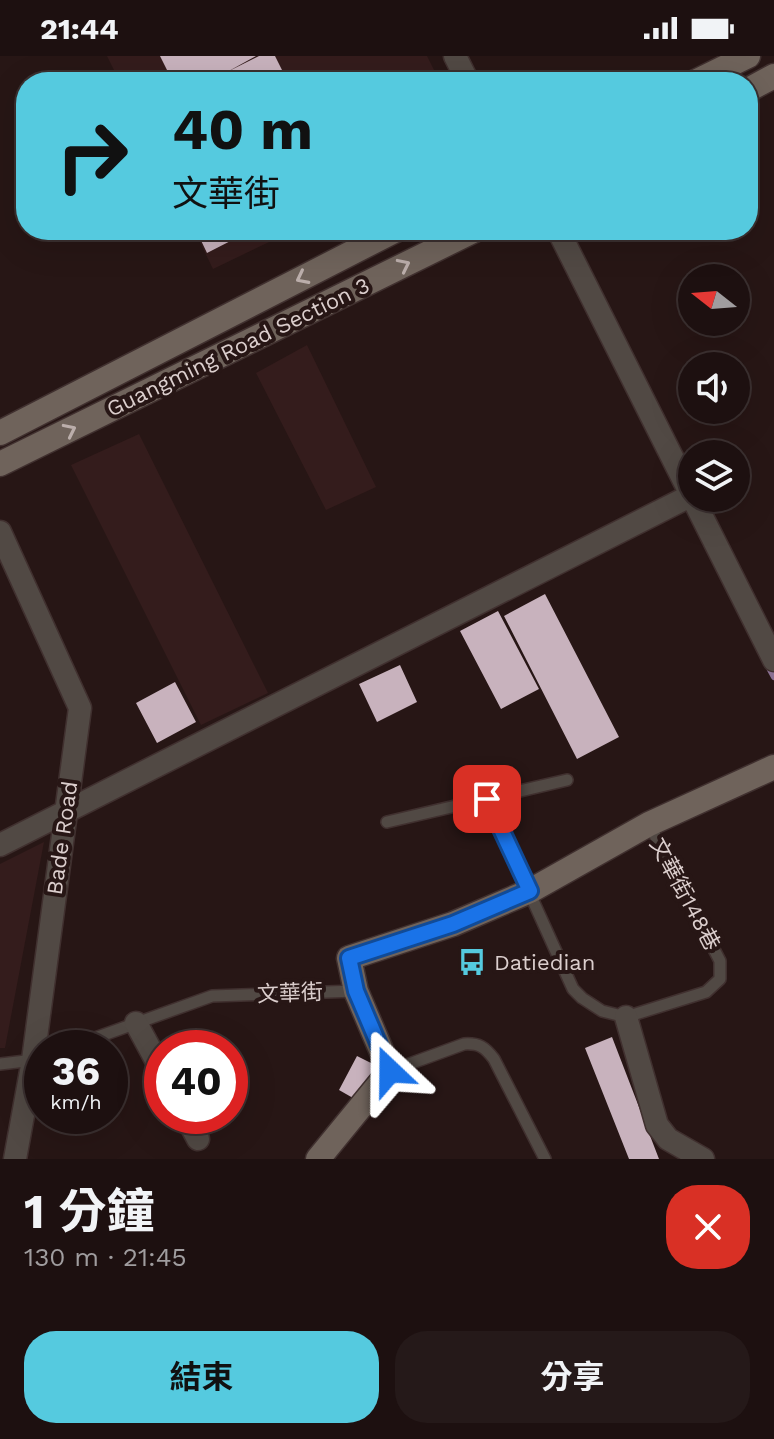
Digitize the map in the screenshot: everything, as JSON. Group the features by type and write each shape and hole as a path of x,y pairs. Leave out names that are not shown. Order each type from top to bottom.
{"street":[{"path":"715,72 748,56"},
{"name":"Guangming Road Section 3","path":"0,433 376,240"},
{"name":"Guangming Road Section 3","path":"0,464 455,240"},
{"path":"563,240 678,489"},
{"path":"0,845 678,503"},
{"path":"690,512 774,660"},
{"name":"Bade Road","path":"0,532 80,708 41,1030"},
{"name":"文華街","path":"356,991 349,958 453,924 530,891 649,824 774,767"},
{"path":"324,1157 390,1071 356,991"},
{"path":"626,1017 657,1125 668,1139 703,1159"},
{"path":"136,1023 144,1038"},
{"name":"Bade Road","path":"15,1159 24,1119"},
{"path":"195,1134 198,1139"}],"lane":[{"path":"387,822 567,780"},
{"path":"487,799 573,989 602,1011 626,1017"},
{"name":"文華街148巷","path":"626,1017 706,992 720,979 720,961 649,824"},
{"name":"文華街","path":"117,1030 223,994 356,991"},
{"path":"390,1071 464,1044 476,1043 486,1048 545,1159"},
{"path":"0,1064 24,1060"}],"shaded area":[{"path":"107,56 427,56 435,72 115,72"},
{"path":"199,240 273,240 213,269"},
{"path":"307,345 376,487 326,510 256,373"},
{"path":"139,434 268,693 201,725 71,465"},
{"path":"44,842 5,1048 0,1048 0,864"}],"building":[{"path":"160,56 256,56 227,72 168,72"},
{"path":"259,56 275,56 283,72 227,72"},
{"path":"201,240 232,240 207,253"},
{"path":"545,594 619,737 577,759 504,616"},
{"path":"498,611 539,689 501,709 460,631"},
{"path":"400,665 417,702 377,722 359,684"},
{"path":"175,682 196,722 157,743 136,703"},
{"path":"612,1037 659,1159 629,1159 585,1048"},
{"path":"357,1056 379,1067 360,1102 339,1090"}],"waterway":[{"path":"768,666 774,677"}],"place":[{"name":"Datiedian","path":"472,962"}],"route":[{"path":"390,1071 356,991 349,958 453,924 530,891 487,799"}]}
